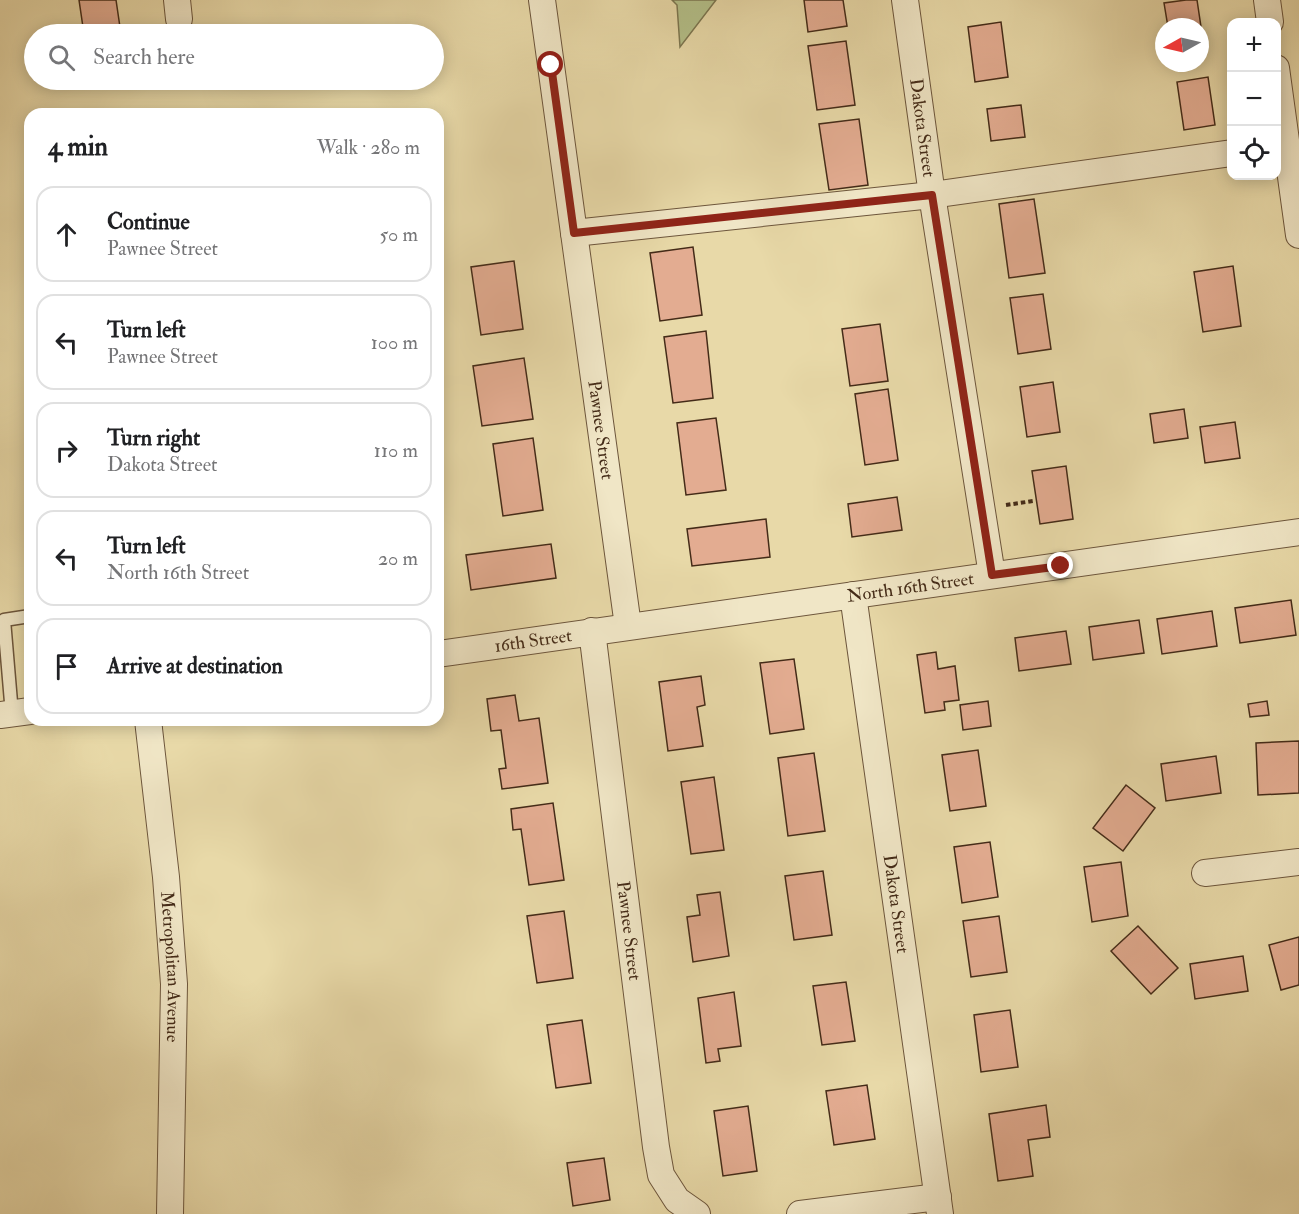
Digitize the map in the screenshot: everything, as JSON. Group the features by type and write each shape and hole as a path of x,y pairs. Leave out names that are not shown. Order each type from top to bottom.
{"street":[{"name":"Pawnee Street","path":"542,0 628,626"},
{"name":"Dakota Street","path":"905,0 932,195 992,575"},
{"path":"1267,0 1269,18"},
{"path":"1276,72 1282,146 1299,235"},
{"path":"574,233 932,195 1227,154"},
{"name":"North 16th Street","path":"628,626 1299,532"},
{"name":"Dakota Street","path":"853,595 939,1205"},
{"name":"16th Street","path":"444,653 628,626"},
{"name":"Pawnee Street","path":"592,631 659,1166 661,1175 677,1200 697,1214"},
{"name":"Metropolitan Avenue","path":"149,726 166,877 174,984 170,1214"},
{"path":"1205,873 1299,862"},
{"path":"800,1214 939,1205"}],"lane":[{"path":"14,713 4,621 24,617"}],"green space":[{"path":"672,0 716,0 680,47 677,5"}],"building":[{"path":"79,0 116,0 120,24 83,24"},
{"path":"804,0 843,0 847,26 808,32"},
{"path":"1197,0 1200,18 1166,18 1164,3"},
{"path":"1001,22 1008,77 975,82 968,27"},
{"path":"846,41 855,105 817,110 808,46"},
{"path":"1208,77 1215,125 1184,130 1177,82"},
{"path":"1021,105 1025,137 991,141 987,109"},
{"path":"859,119 868,185 829,190 819,124"},
{"path":"1034,199 1045,273 1009,278 999,204"},
{"path":"693,247 702,315 660,321 650,253"},
{"path":"514,261 523,329 481,335 471,267"},
{"path":"1233,266 1241,326 1203,332 1194,272"},
{"path":"1043,294 1051,349 1018,354 1010,298"},
{"path":"880,324 888,381 850,386 842,329"},
{"path":"706,331 713,398 673,403 664,337"},
{"path":"524,358 533,419 482,426 473,366"},
{"path":"1053,382 1060,432 1027,437 1020,387"},
{"path":"888,389 898,460 865,465 855,394"},
{"path":"1184,409 1188,438 1154,443 1150,414"},
{"path":"716,418 726,490 686,495 677,423"},
{"path":"1235,422 1240,458 1205,463 1200,427"},
{"path":"533,438 543,510 503,516 493,444"},
{"path":"1066,466 1073,519 1040,524 1032,471"},
{"path":"897,497 902,530 852,537 848,504"},
{"path":"766,519 770,557 692,566 687,529"},
{"path":"551,544 556,578 471,590 466,555"},
{"path":"1291,600 1296,635 1240,643 1235,608"},
{"path":"1212,611 1217,646 1162,654 1157,619"},
{"path":"1139,620 1144,653 1093,660 1089,627"},
{"path":"1066,631 1071,664 1019,671 1015,638"},
{"path":"936,652 938,669 955,666 959,700 944,702 945,710 925,713 917,655"},
{"path":"794,659 804,729 770,734 760,663"},
{"path":"701,676 705,705 697,707 703,746 668,751 659,682"},
{"path":"515,695 519,721 539,718 548,783 502,789 499,769 506,768 501,730 491,731 487,699"},
{"path":"988,701 991,726 963,730 960,705"},
{"path":"1267,701 1269,715 1250,717 1248,704"},
{"path":"1299,741 1299,793 1258,795 1256,743"},
{"path":"978,750 986,806 950,811 942,755"},
{"path":"814,753 825,831 788,836 778,758"},
{"path":"1216,756 1221,793 1166,801 1161,764"},
{"path":"714,777 724,850 691,854 681,782"},
{"path":"1126,785 1155,808 1123,851 1093,828"},
{"path":"553,803 564,880 529,885 521,829 513,830 511,809"},
{"path":"990,842 998,897 962,903 954,847"},
{"path":"1121,862 1128,916 1092,922 1084,867"},
{"path":"823,871 832,935 794,940 785,876"},
{"path":"720,892 729,956 693,962 687,917 700,915 697,895"},
{"path":"564,911 573,978 537,983 527,916"},
{"path":"999,916 1007,972 971,977 963,921"},
{"path":"1138,926 1178,968 1151,994 1111,951"},
{"path":"1299,937 1299,985 1281,990 1269,945"},
{"path":"1243,956 1248,991 1195,999 1190,964"},
{"path":"846,982 855,1041 822,1045 813,986"},
{"path":"734,992 741,1046 718,1049 720,1061 706,1063 698,998"},
{"path":"1010,1010 1018,1067 981,1072 974,1015"},
{"path":"582,1020 591,1083 556,1088 547,1025"},
{"path":"867,1085 875,1139 834,1145 826,1091"},
{"path":"1046,1105 1050,1137 1028,1140 1033,1176 998,1181 989,1114"},
{"path":"748,1106 757,1171 723,1176 714,1111"},
{"path":"604,1158 610,1200 573,1206 567,1163"}],"route":[{"path":"551,65 574,233 932,195 992,575 1061,566"}]}
